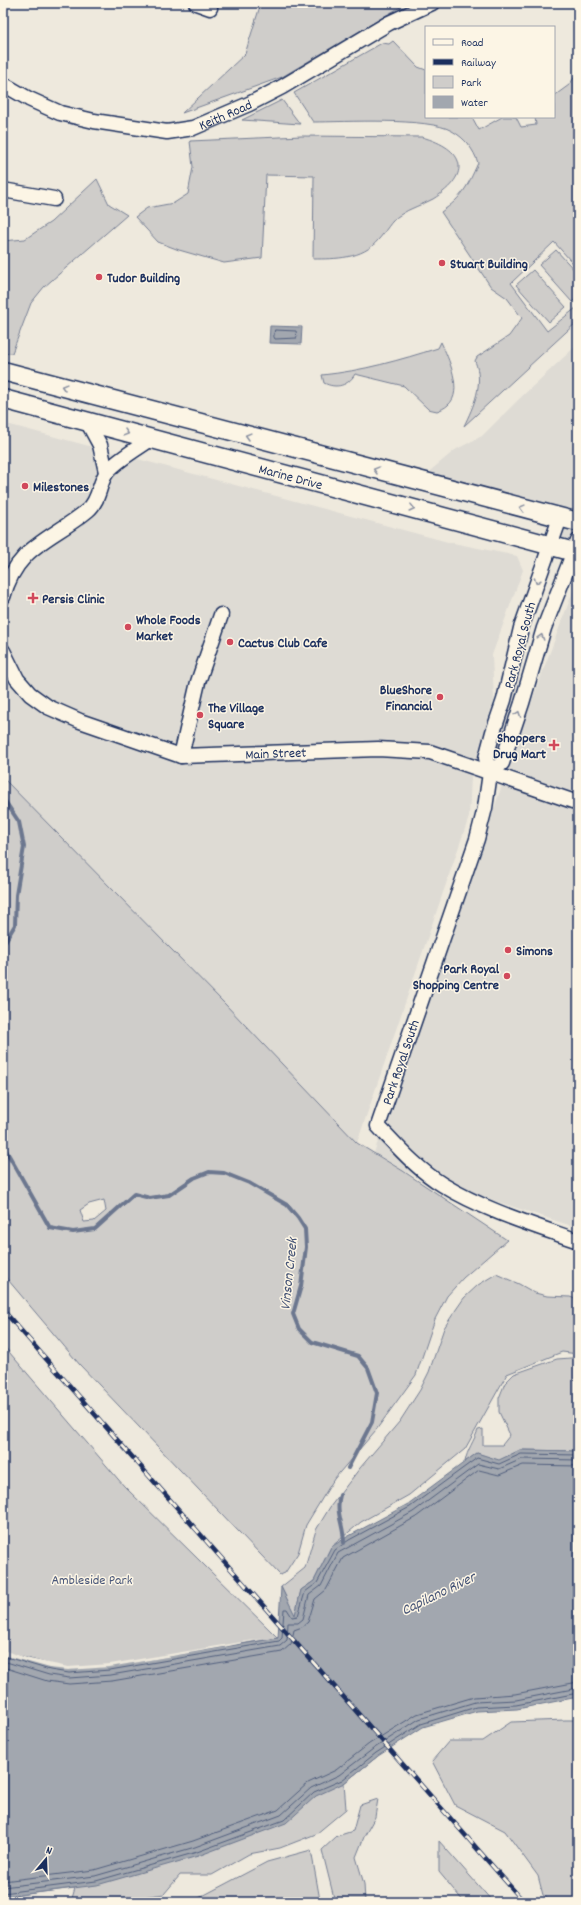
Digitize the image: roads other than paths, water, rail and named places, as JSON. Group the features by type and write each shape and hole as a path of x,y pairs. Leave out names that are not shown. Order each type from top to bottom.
{"main road":[{"name":"Marine Drive","path":"3,371 578,522"},
{"name":"Marine Drive","path":"3,399 88,423 550,545 577,549"}],"street":[{"path":"196,3 210,8"},
{"name":"Keith Road","path":"3,84 29,99 60,113 94,122 167,132 193,128 249,104 282,87 389,23 432,3"},
{"path":"3,190 54,199"},
{"path":"88,423 100,445 106,472"},
{"path":"3,597 12,573 33,548 89,509 98,494 106,472 151,439"},
{"name":"Park Royal South","path":"560,518 521,628 504,700 486,758 490,774 485,808 477,839 378,1126 420,1169 443,1185 522,1222 578,1241"},
{"name":"Park Royal South","path":"490,774 502,764 544,628 577,549"},
{"path":"180,756 198,682 221,615"},
{"name":"Main Street","path":"3,651 17,679 30,694 48,707 80,721 180,756 378,749 415,750 430,752 490,774 578,803"}],"water":[{"path":"270,326 302,327 301,344 269,343"},
{"name":"Capilano River","path":"520,1450 578,1451 578,1697 517,1709 477,1711 423,1727 378,1756 344,1783 316,1796 286,1823 198,1856 97,1885 3,1897 3,1652 68,1669 110,1666 278,1638 281,1587 295,1615 301,1590 314,1581 331,1547 408,1504 477,1453 499,1460"}],"waterway":[{"name":"Vinson Creek","path":"3,798 19,822 24,847 16,895 15,925 3,945"},
{"name":"Vinson Creek","path":"3,1145 50,1228 73,1232 95,1229 134,1194 150,1198 169,1195 194,1178 209,1172 224,1173 249,1183 287,1205 305,1229 306,1247 301,1286 293,1314 299,1329 312,1342 358,1356 368,1368 377,1393 372,1422 348,1468"},
{"name":"Vinson Creek","path":"340,1495 339,1513 344,1543"}],"railway":[{"path":"3,1310 524,1902"}],"place":[{"name":"Stuart Building","path":"442,263"},
{"name":"Tudor Building","path":"99,277"},
{"name":"Milestones","path":"25,486"},
{"name":"Persis Clinic","path":"33,598"},
{"name":"Whole Foods Market","path":"128,627"},
{"name":"Cactus Club Cafe","path":"230,642"},
{"name":"BlueShore Financial","path":"440,697"},
{"name":"The Village Square","path":"200,715"},
{"name":"Shoppers Drug Mart","path":"554,745"},
{"name":"Simons","path":"508,950"},
{"name":"Park Royal Shopping Centre","path":"507,976"}],"park label":[{"name":"Ambleside Park","path":"92,1579"}]}
